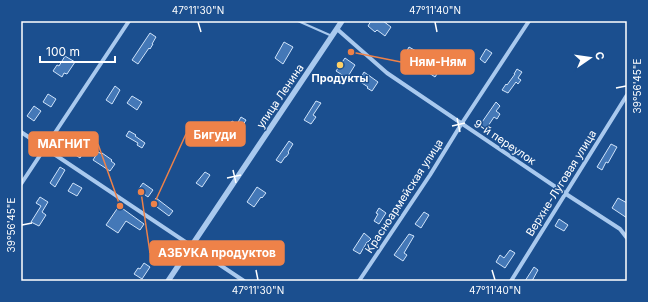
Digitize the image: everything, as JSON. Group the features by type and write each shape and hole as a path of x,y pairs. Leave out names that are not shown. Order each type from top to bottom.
{"street":[{"path":"21,184 129,21"},
{"name":"улица Ленина","path":"168,281 342,21"},
{"name":"Красноармейская улица","path":"359,281 430,175 462,123 529,21"},
{"name":"9-й переулок","path":"337,29 387,73 620,229 627,238"},
{"name":"Верхне-Луговая улица","path":"511,281 627,95"},
{"path":"21,132 244,281"}],"lane":[{"path":"298,21 332,36"}],"building":[{"path":"371,21 383,21 391,27 385,36 377,30 375,32 368,26"},
{"path":"150,33 156,37 150,49 149,48 138,64 132,60"},
{"path":"284,42 293,47 283,64 275,58"},
{"path":"409,47 416,51 410,62 403,58"},
{"path":"486,49 492,53 485,63 480,59"},
{"path":"65,56 75,62 67,74 64,73 62,77 53,71 57,65 59,66"},
{"path":"345,58 355,65 347,78 336,71"},
{"path":"421,58 431,66 433,63 441,68 435,77 423,69 422,71 416,66"},
{"path":"517,69 522,72 518,78 521,80 518,84 516,82 508,93 502,90 515,74"},
{"path":"364,72 378,82 372,91 359,81"},
{"path":"115,86 120,90 112,104 106,100"},
{"path":"48,94 56,99 51,107 43,102"},
{"path":"132,96 142,102 137,110 127,103"},
{"path":"316,101 321,103 313,115 316,117 311,124 304,120"},
{"path":"496,102 500,106 496,111 500,114 497,119 494,117 486,129 480,125"},
{"path":"34,106 41,111 34,121 27,116"},
{"path":"241,117 246,120 236,133 228,127 232,121 237,124"},
{"path":"129,131 145,143 142,148 137,145 138,143 126,136"},
{"path":"75,140 86,148 80,158 68,150"},
{"path":"289,141 293,144 288,152 289,153 281,163 276,160"},
{"path":"611,144 617,147 608,163 606,162 602,170 597,167"},
{"path":"98,152 112,160 111,161 115,164 110,171 93,160"},
{"path":"60,167 65,170 55,187 50,183"},
{"path":"205,172 210,175 202,187 196,183"},
{"path":"73,183 82,188 77,196 68,191"},
{"path":"143,183 153,190 148,197 138,190"},
{"path":"257,187 266,193 254,207 247,202"},
{"path":"40,197 48,202 42,212 46,215 39,226 31,222 41,206 36,203"},
{"path":"156,198 173,211 169,216 153,204"},
{"path":"618,198 627,203 627,218 612,208"},
{"path":"119,206 144,224 140,230 126,221 118,233 106,225"},
{"path":"379,208 386,213 379,224 374,221 378,214 376,213"},
{"path":"424,212 429,215 421,228 415,224"},
{"path":"559,219 568,225 564,231 555,226"},
{"path":"364,233 371,239 367,242 360,254 353,250"},
{"path":"409,234 414,236 404,253 407,255 403,261 394,255"},
{"path":"510,250 515,253 505,268 496,262 500,255 504,258"},
{"path":"144,263 150,267 142,279 134,274"},
{"path":"534,267 538,270 532,281 525,281"}],"place":[{"name":"Ням-Ням","path":"351,52"},
{"name":"Продукты","path":"340,65"},
{"name":"АЗБУКА продуктов","path":"141,192"},
{"name":"Бигуди","path":"154,204"},
{"name":"МАГНИТ","path":"120,206"}]}
